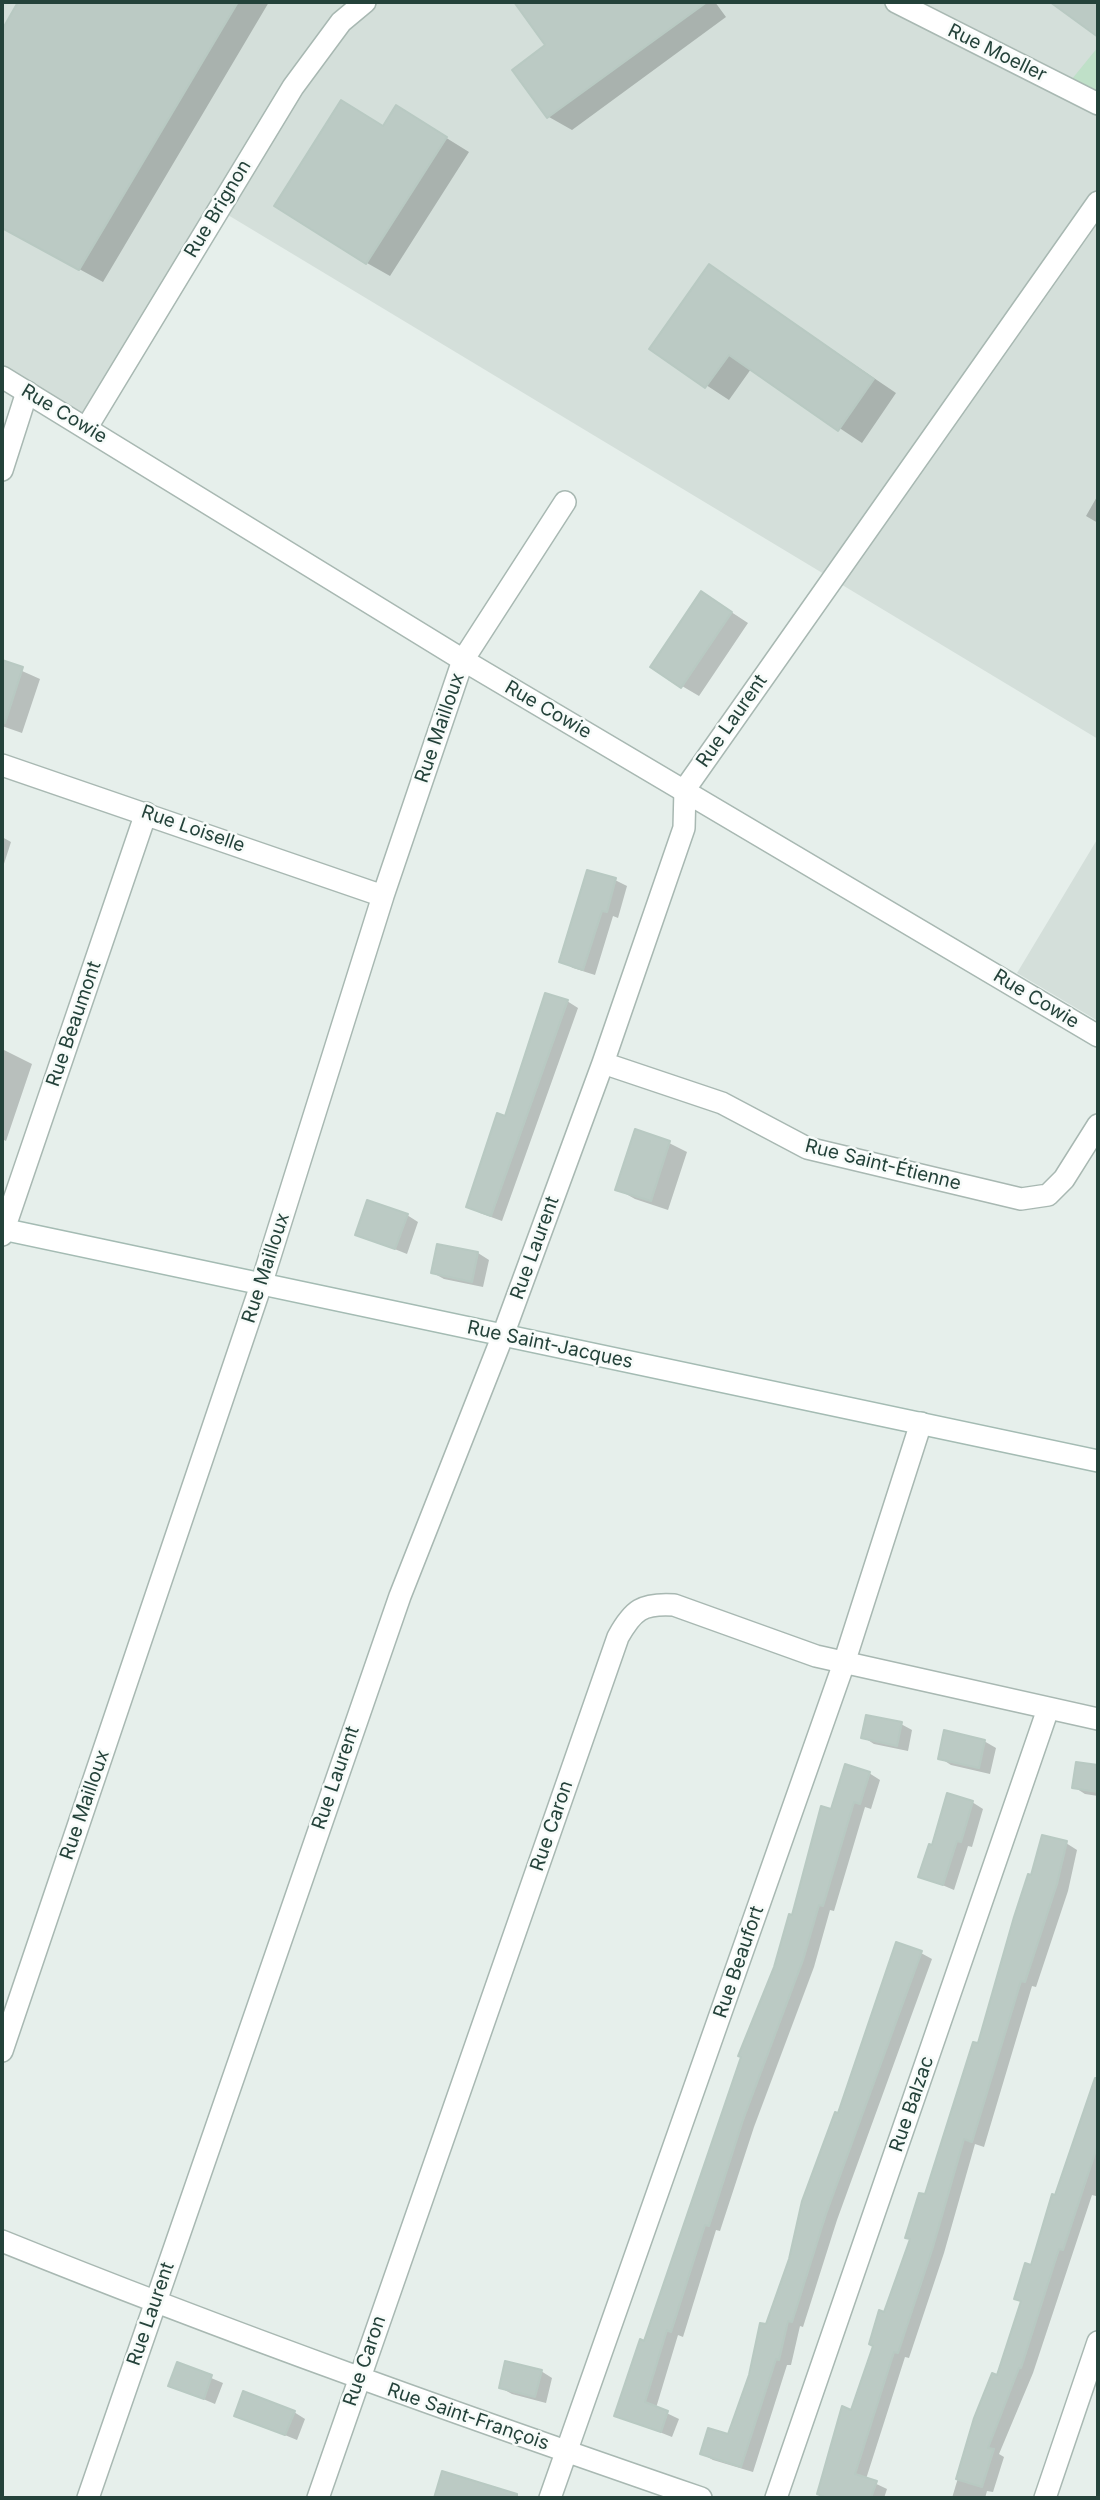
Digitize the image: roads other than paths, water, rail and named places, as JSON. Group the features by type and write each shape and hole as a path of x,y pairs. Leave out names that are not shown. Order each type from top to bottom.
{"street":[{"name":"Rue Brignon","path":"87,427 293,87 341,22 365,2"},
{"name":"Rue Moeller","path":"896,2 1098,104"},
{"name":"Rue Laurent","path":"88,2498 400,1596 503,1335 603,1063 684,828 685,789 1098,202"},
{"name":"Rue Cowie","path":"2,377 463,660 685,789 1098,1036"},
{"path":"2,470 27,392"},
{"name":"Rue Mailloux","path":"2,2051 261,1285 383,896 463,660 565,502"},
{"name":"Rue Loiselle","path":"2,765 383,896"},
{"name":"Rue Beaumont","path":"2,1231 146,813"},
{"name":"Rue Saint-Étienne","path":"603,1063 722,1103 807,1148 1021,1199 1048,1195 1064,1180 1098,1125"},
{"name":"Rue Saint-Jacques","path":"2,1231 1098,1461"},
{"name":"Rue Beaufort","path":"550,2498 844,1663 921,1423"},
{"name":"Rue Caron","path":"318,2498 618,1637 630,1616 652,1604 674,1605 844,1663 1098,1719"},
{"name":"Rue Balzac","path":"776,2498 1048,1709"},
{"name":"Rue Saint-François","path":"2,2241 155,2303 359,2379 701,2498"},
{"path":"1045,2498 1098,2342"}]}
